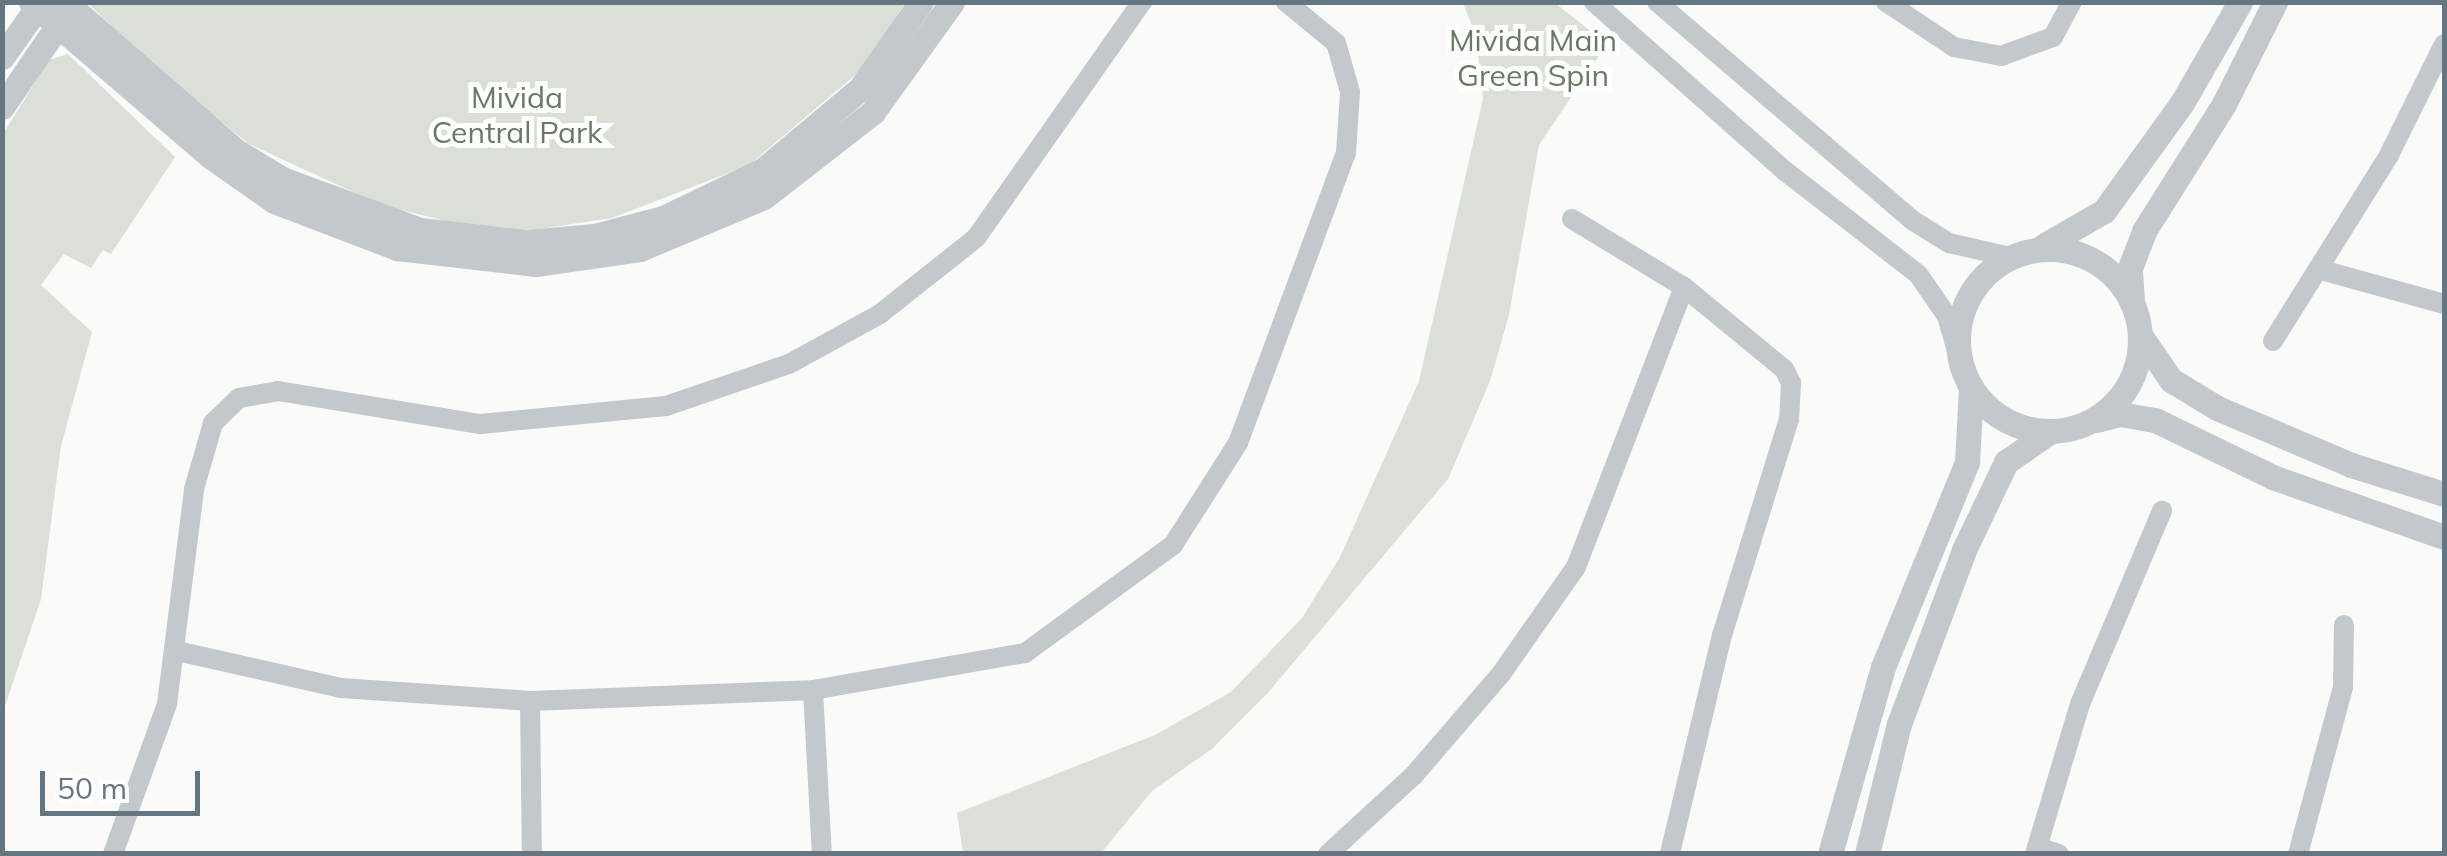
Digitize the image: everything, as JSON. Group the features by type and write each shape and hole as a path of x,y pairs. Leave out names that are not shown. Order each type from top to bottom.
{"street":[{"path":"2,57 36,4 64,12 236,151 282,179 420,230 526,242 594,236 663,218 763,170 860,89 920,2"},
{"path":"64,12 210,156 309,218 396,248 535,264 607,256 672,239 764,197 873,112 952,2"},
{"path":"112,854 140,791 177,651 194,490 213,423 239,398 293,393 480,424 666,406 789,364 880,314 976,238 1142,2"},
{"path":"177,651 340,688 530,701 814,690 1025,653 1173,545 1238,443 1346,153 1350,92 1336,43 1286,2"},
{"path":"1594,2 1785,171 1918,274 1947,316 1971,387 1992,411 2019,426 2051,431 2120,414 2155,420 2275,478 2444,540"},
{"path":"1658,2 1921,226 1968,250 2022,253 2059,248 2106,268 2170,380 2217,408 2351,466 2438,489"},
{"path":"1886,2 1954,47 2001,56 2053,37 2072,2"},
{"path":"1960,358 1958,326 1968,296 2022,253 2068,237 2104,210 2182,103 2240,2"},
{"path":"2082,425 2109,409 2128,384 2137,322 2130,268 2144,231 2224,104 2275,2"},
{"path":"2,107 64,12"},
{"path":"2273,341 2388,157 2444,44"},
{"path":"1572,219 1684,287 1784,370 1792,397 1722,636 1670,854"},
{"path":"2318,269 2444,304"},
{"path":"1328,854 1414,775 1501,674 1576,567 1684,287"},
{"path":"1830,854 1883,666 1967,462 1971,387"},
{"path":"1867,854 1898,724 1964,550 2006,462 2051,431"},
{"path":"2060,854 2036,850 2080,704 2162,511"},
{"path":"2298,854 2346,674 2344,624"},
{"path":"814,690 822,854"},
{"path":"530,701 532,854"}],"green space":[{"name":"Mivida Central Park","path":"88,3 905,3 860,71 749,165 612,218 532,230 450,222 381,205 249,144 145,60"},
{"name":"Mivida Main Green Spin","path":"1463,3 1555,3 1607,44 1539,145 1509,315 1490,381 1448,479 1266,695 1213,748 1152,791 1101,853 963,853 957,813 1155,735 1231,692 1302,618 1340,557 1419,381 1483,99 1476,36"},
{"path":"68,54 175,157 111,254 103,250 91,268 64,254 41,285 92,332 61,446 41,599 3,712 3,134 49,60"}]}
